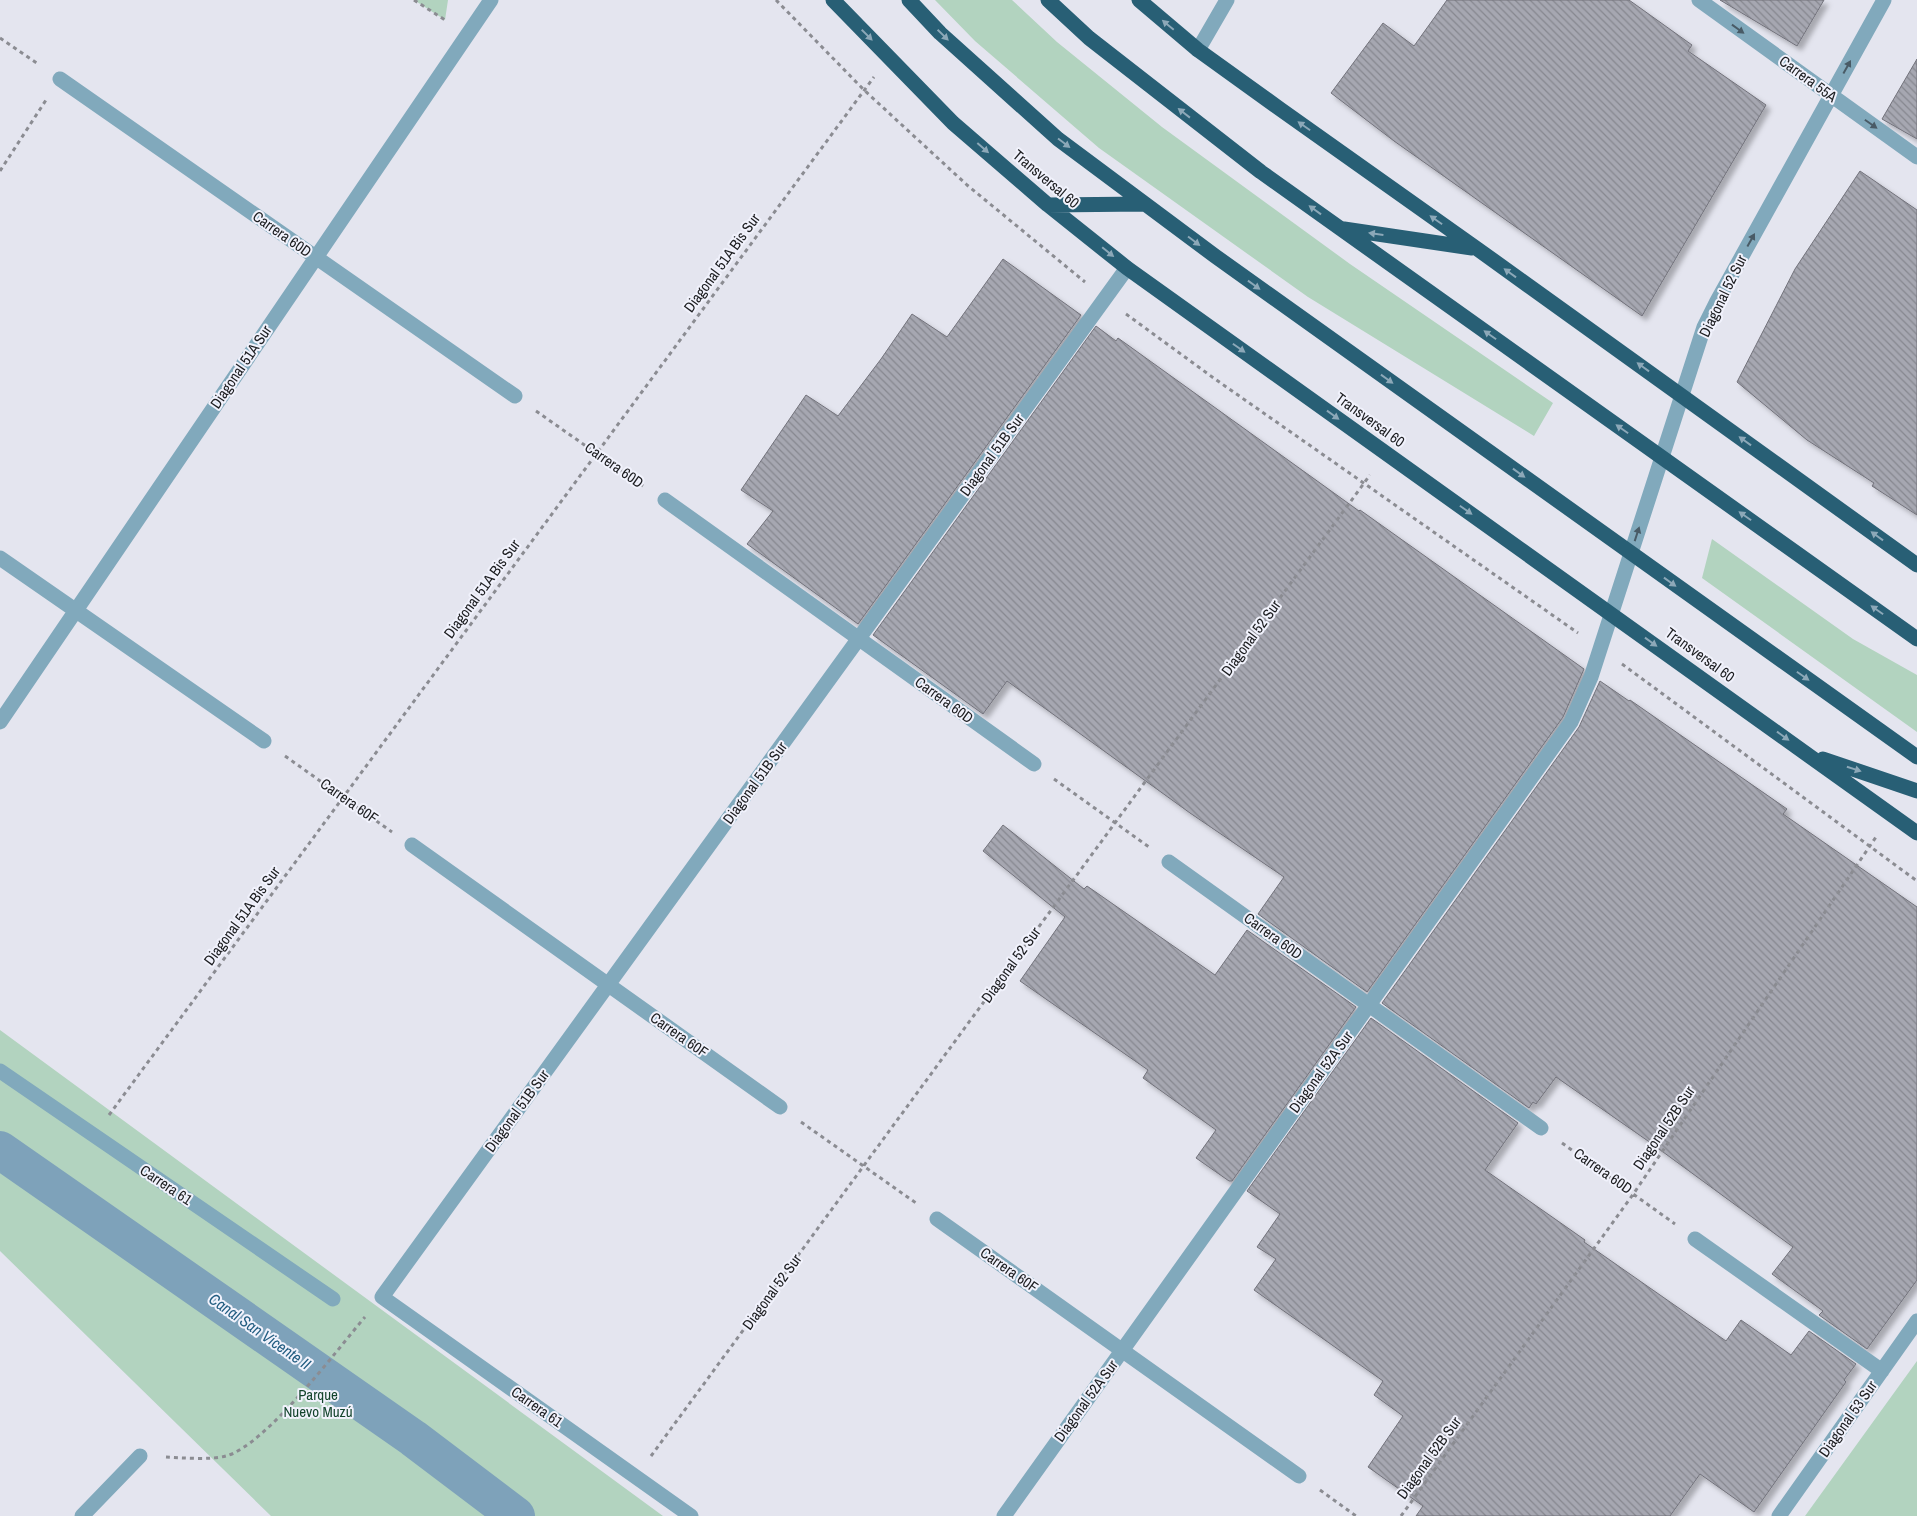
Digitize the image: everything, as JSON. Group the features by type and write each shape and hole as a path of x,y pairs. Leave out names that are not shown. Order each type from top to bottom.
{"highway":[{"name":"Transversal 60","path":"833,0 953,123 1048,205 1127,268 1917,833"},
{"path":"909,0 940,33 1058,139 1144,204 1917,757"},
{"path":"1048,0 1089,38 1187,116 1340,228 1917,639"},
{"path":"1139,0 1198,50 1917,565"},
{"path":"1048,205 1144,204"},
{"path":"1340,228 1476,248"},
{"path":"1808,754 1917,791"}],"street":[{"path":"1198,50 1227,0"},
{"name":"Carrera 55A","path":"1699,0 1917,157"},
{"name":"Diagonal 52 Sur","path":"1611,613 1704,327 1884,0"},
{"name":"Diagonal 51A Sur","path":"0,722 468,35 486,4"},
{"name":"Carrera 60D","path":"60,80 515,396"},
{"name":"Diagonal 51B Sur","path":"382,1297 1127,268"},
{"name":"Carrera 60D","path":"665,500 1034,764"},
{"path":"0,558 264,741"},
{"name":"Diagonal 52A Sur","path":"1004,1516 1571,722 1581,701 1611,613"},
{"name":"Carrera 60F","path":"412,845 780,1107"},
{"name":"Carrera 60D","path":"1169,862 1541,1128"},
{"name":"Carrera 61","path":"0,1071 333,1299"},
{"name":"Carrera 60F","path":"938,1219 1299,1476"},
{"path":"1696,1239 1882,1371"},
{"name":"Carrera 61","path":"382,1297 691,1516"},
{"name":"Diagonal 53 Sur","path":"1779,1516 1917,1322"},
{"path":"82,1516 140,1456"}],"path":[{"path":"414,0 468,35"},
{"path":"776,0 864,90 967,185 1105,299 1215,379 1600,649 1917,881"},
{"path":"0,38 60,80 0,171"},
{"name":"Diagonal 51A Bis Sur","path":"94,1136 889,57"},
{"name":"Carrera 60D","path":"515,396 665,500"},
{"name":"Diagonal 52 Sur","path":"636,1477 1386,453"},
{"name":"Carrera 60F","path":"264,741 412,845"},
{"path":"1034,764 1169,862"},
{"name":"Diagonal 52B Sur","path":"1401,1516 1634,1193 1870,846"},
{"path":"780,1107 938,1219"},
{"name":"Carrera 60D","path":"1541,1128 1696,1239"},
{"path":"140,1456 190,1458 226,1456 249,1445 288,1407 382,1297"},
{"path":"1299,1476 1356,1516"}],"green space":[{"path":"414,0 448,0 445,20"},
{"path":"935,0 1012,0 1057,42 1162,127 1350,264 1553,403 1534,436 1308,297 1099,148 975,41"},
{"path":"1712,539 1853,639 1917,675 1917,732 1702,578"},
{"name":"Parque Nuevo Muzú","path":"0,1030 663,1516 271,1516 0,1251"},
{"path":"1917,1361 1917,1516 1805,1516"}],"building":[{"path":"1447,0 1629,0 1692,45 1688,51 1766,105 1642,316 1394,141 1331,93 1383,23 1414,46"},
{"path":"1720,0 1824,0 1797,46"},
{"path":"1917,59 1917,139 1882,119"},
{"path":"1860,171 1917,210 1917,515 1872,486 1874,483 1807,440 1737,382 1795,269"},
{"path":"1003,259 1081,315 858,624 747,544 773,511 741,490 806,395 838,416 912,314 947,337"},
{"path":"1096,326 1116,341 1118,338 1584,669 1563,717 1367,992 1258,914 1284,877 1190,813 1007,681 983,714 873,635"},
{"path":"1600,681 1787,809 1783,814 1917,907 1917,1280 1867,1349 1819,1315 1823,1311 1772,1274 1793,1247 1648,1141 1556,1077 1536,1104 1533,1102 1529,1108 1382,1003 1579,727"},
{"path":"1003,825 1084,889 1087,886 1215,975 1247,930 1356,1007 1232,1181 1229,1181 1196,1158 1216,1130 1143,1078 1148,1070 1020,981 1065,917 983,851"},
{"path":"1371,1018 1518,1123 1485,1170 1585,1240 1584,1242 1726,1341 1741,1320 1791,1355 1809,1331 1856,1364 1844,1380 1846,1382 1754,1512 1700,1474 1670,1516 1416,1516 1423,1506 1368,1467 1403,1416 1374,1395 1383,1381 1254,1290 1276,1259 1257,1247 1280,1214 1247,1191"}],"waterway":[{"name":"Canal San Vicente II","path":"0,1150 413,1438 516,1516"}]}
